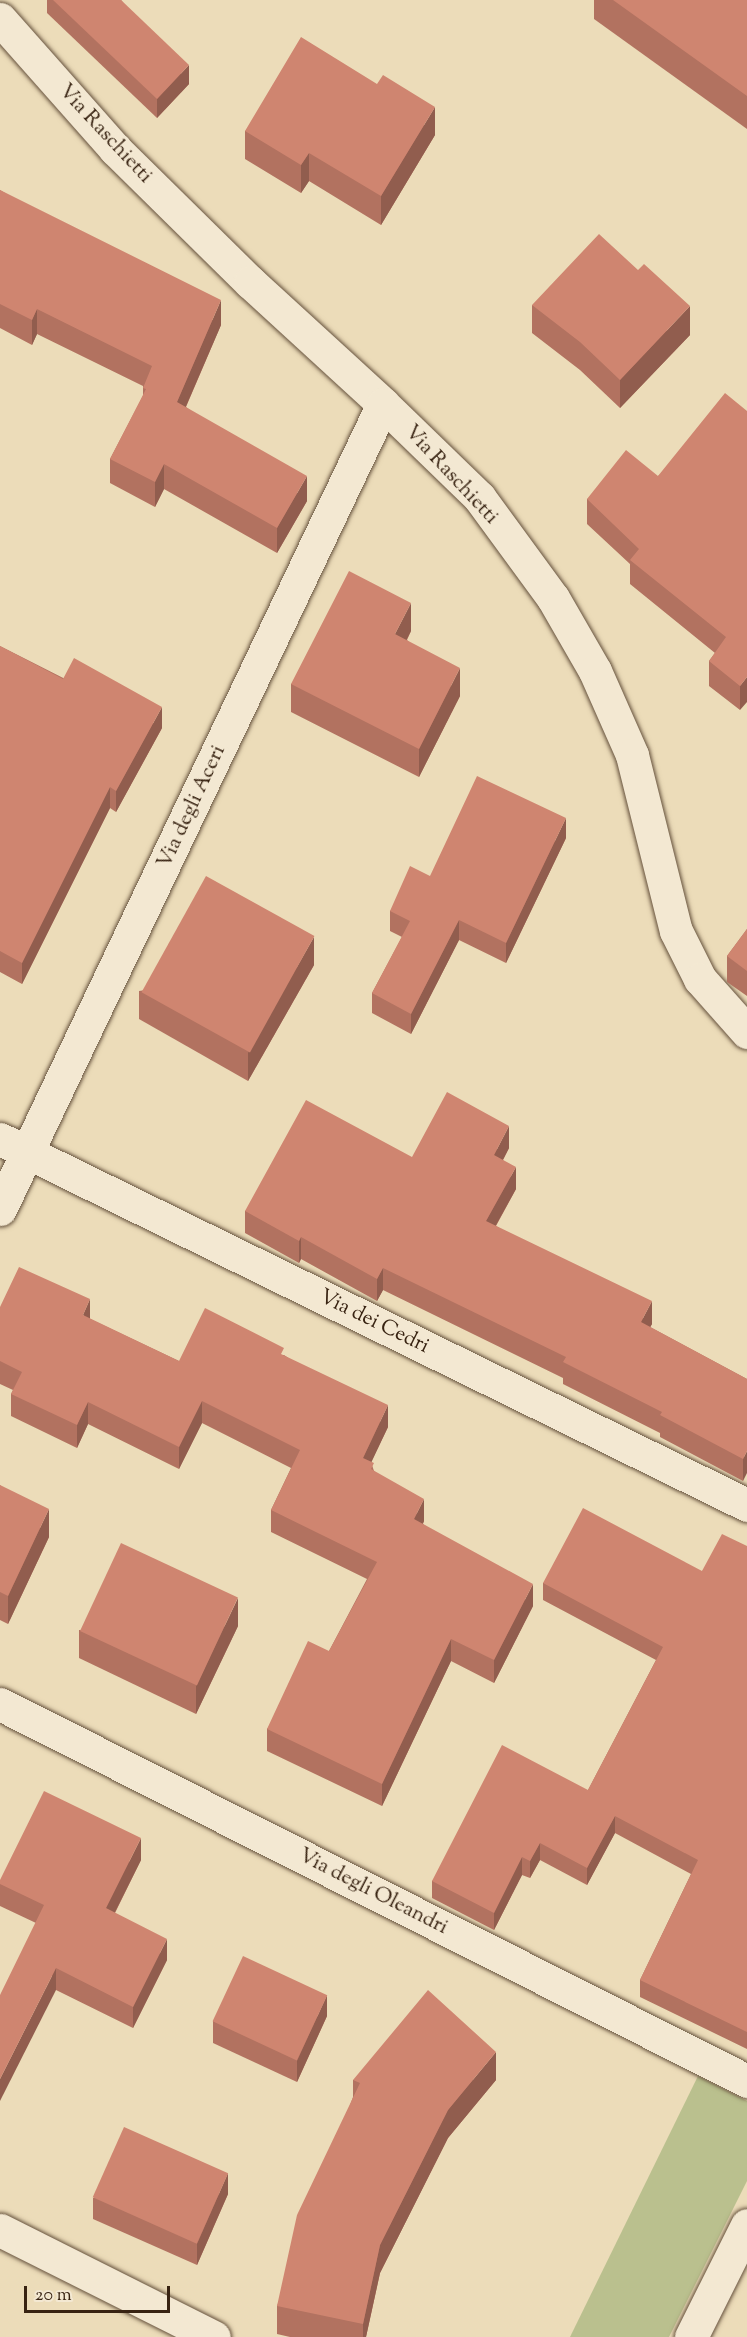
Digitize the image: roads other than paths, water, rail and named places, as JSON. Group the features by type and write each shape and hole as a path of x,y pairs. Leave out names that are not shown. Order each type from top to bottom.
{"street":[{"name":"Via Raschietti","path":"0,19 115,149 250,282 383,404 478,497 553,598 595,671 632,755 676,931 700,979 747,1032"},
{"name":"Via degli Aceri","path":"0,1209 14,1145 383,404"},
{"name":"Via dei Cedri","path":"14,1145 747,1505"},
{"name":"Via degli Oleandri","path":"0,1704 747,2081"},
{"path":"691,2337 747,2225"},
{"path":"0,2230 214,2337"}]}
